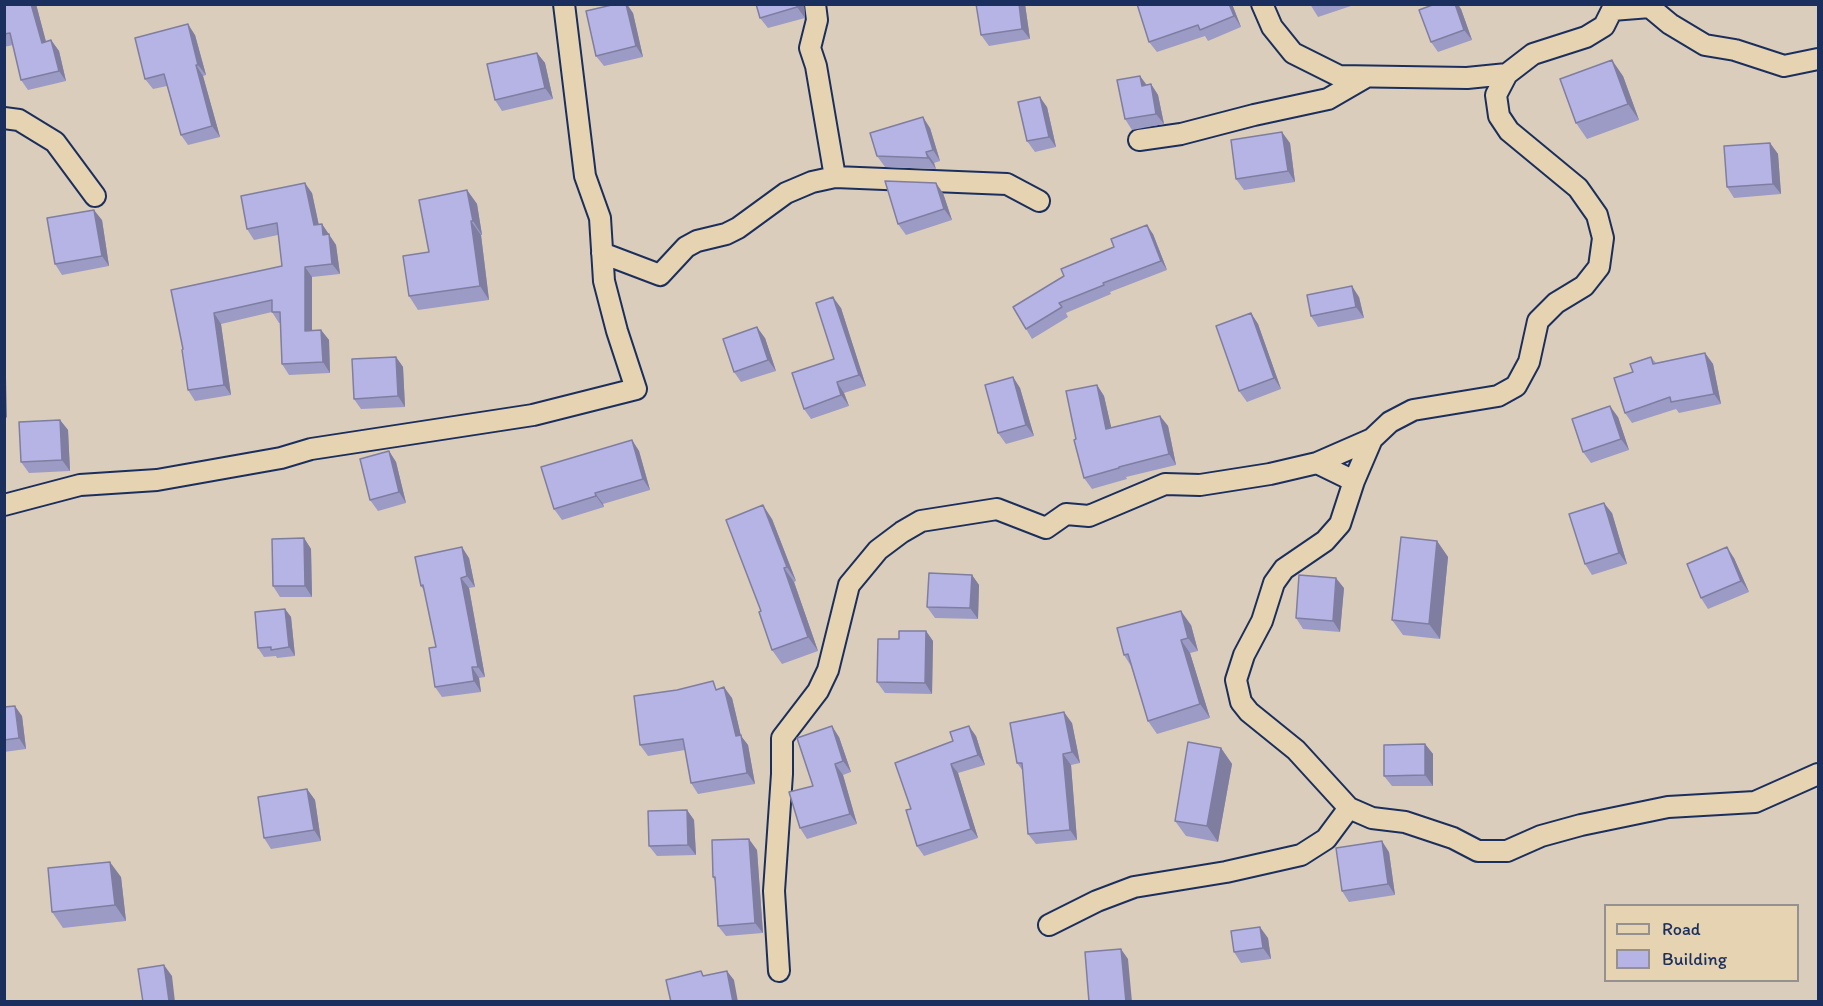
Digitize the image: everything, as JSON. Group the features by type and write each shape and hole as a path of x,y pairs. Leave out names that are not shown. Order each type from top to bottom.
{"street":[{"path":"4,505 80,485 157,480 281,458 311,449 532,415 636,389 604,281 600,218 585,176 564,4"},
{"path":"815,4 817,20 810,48 816,66 835,177"},
{"path":"1262,4 1272,27 1293,53 1339,75 1467,78 1507,74"},
{"path":"779,971 774,891 782,774 782,738 818,692 828,670 849,585 878,550 921,521 997,509 1046,528 1066,514 1089,516 1165,484 1200,485 1270,474 1317,463 1372,439 1390,422 1413,410 1498,396 1516,386 1529,362 1538,321 1556,303 1584,286 1599,267 1603,238 1597,215 1578,188 1509,131 1499,116 1496,95 1507,74 1533,54 1586,36 1604,26 1612,10 1648,6 1670,24 1705,45 1735,50 1784,66 1818,59"},
{"path":"1139,140 1181,134 1328,99 1366,77"},
{"path":"4,118 19,120 55,142 95,196"},
{"path":"602,254 660,275 686,248 697,241 726,234 738,228 786,193 812,182 835,177 1007,184 1039,201"},
{"path":"1372,439 1354,482 1341,524 1325,542 1284,568 1274,583 1262,621 1244,655 1236,680 1241,702 1249,712 1296,750 1349,808 1372,818 1405,822 1453,838 1478,851 1507,851 1541,836 1581,825 1668,807 1755,802 1818,774"},
{"path":"1317,463 1354,482"},
{"path":"1049,925 1097,901 1134,887 1226,872 1301,855 1326,839 1349,808"}],"building":[{"path":"4,4 31,4 42,43 51,40 59,71 21,80 10,33 4,34"},
{"path":"626,4 636,46 596,56 586,11"},
{"path":"756,4 797,4 797,7 760,18"},
{"path":"976,4 1019,4 1022,29 981,35"},
{"path":"1137,4 1229,4 1234,16 1200,30 1198,25 1149,42"},
{"path":"1435,4 1455,4 1464,30 1431,42 1419,10"},
{"path":"188,24 212,126 181,135 164,74 145,79 135,38"},
{"path":"537,53 545,88 495,100 487,64"},
{"path":"1612,60 1628,104 1576,123 1560,79"},
{"path":"1140,76 1142,86 1151,84 1156,114 1125,119 1117,80"},
{"path":"1040,97 1049,137 1027,141 1018,102"},
{"path":"923,117 933,150 926,152 928,158 877,156 870,133"},
{"path":"1282,132 1288,171 1236,179 1231,140"},
{"path":"1770,143 1773,184 1727,187 1724,146"},
{"path":"885,181 936,183 944,209 898,224"},
{"path":"305,183 314,225 322,224 323,235 329,234 332,264 305,267 305,331 321,330 323,362 282,364 280,312 272,312 272,300 214,313 224,385 188,390 183,349 171,290 282,266 277,223 247,229 241,196"},
{"path":"467,190 480,286 409,296 403,256 429,252 419,200"},
{"path":"94,210 102,256 55,264 47,218"},
{"path":"1147,225 1161,261 1059,303 1062,307 1026,329 1013,307 1064,276 1061,269 1114,247 1111,239"},
{"path":"1352,286 1356,307 1311,316 1307,295"},
{"path":"833,297 859,375 837,382 841,395 804,409 792,373 834,359 816,303"},
{"path":"1251,313 1274,378 1239,391 1216,326"},
{"path":"757,327 768,360 734,372 723,339"},
{"path":"1705,353 1714,394 1671,402 1670,397 1625,413 1614,378 1633,372 1630,364 1651,357 1653,364"},
{"path":"396,357 398,396 354,399 352,359"},
{"path":"1013,377 1026,425 998,433 985,385"},
{"path":"1097,385 1106,429 1160,416 1169,454 1084,478 1074,440 1076,439 1066,391"},
{"path":"1610,406 1621,439 1583,452 1572,419"},
{"path":"60,420 62,460 21,462 19,422"},
{"path":"632,440 643,479 595,493 596,496 554,509 541,467"},
{"path":"389,451 399,492 370,500 360,459"},
{"path":"1604,503 1619,553 1585,564 1569,514"},
{"path":"763,505 787,567 784,568 808,637 772,650 759,612 761,611 726,520"},
{"path":"1401,537 1437,541 1429,624 1392,620"},
{"path":"304,538 305,586 273,586 272,539"},
{"path":"462,547 467,576 461,578 478,667 472,667 474,681 435,687 429,648 436,647 415,557"},
{"path":"1727,547 1741,581 1701,598 1687,564"},
{"path":"929,573 972,575 970,608 927,607"},
{"path":"1299,575 1336,578 1333,621 1296,618"},
{"path":"285,609 289,647 271,650 271,647 258,648 255,612"},
{"path":"1181,611 1188,638 1181,640 1200,704 1148,721 1128,654 1124,655 1117,628"},
{"path":"899,631 926,631 925,683 877,682 878,639 899,639"},
{"path":"713,681 716,690 724,687 736,736 741,735 747,773 691,783 683,739 640,745 634,696 677,690"},
{"path":"15,706 19,738 4,740 4,707"},
{"path":"1064,712 1072,752 1063,754 1070,830 1028,834 1022,763 1017,763 1010,723"},
{"path":"832,726 843,761 835,764 850,814 800,828 789,792 813,786 797,738"},
{"path":"969,726 978,755 951,764 971,829 917,846 906,810 911,809 895,763 953,741 950,732"},
{"path":"1188,742 1221,748 1207,826 1175,821"},
{"path":"1425,744 1425,775 1384,776 1384,745"},
{"path":"307,789 314,830 264,838 258,797"},
{"path":"687,810 688,845 649,846 648,811"},
{"path":"749,839 755,923 718,926 712,840"},
{"path":"1382,841 1388,884 1342,891 1336,848"},
{"path":"110,862 115,905 52,912 48,868"},
{"path":"1260,927 1263,948 1234,952 1231,931"},
{"path":"1121,949 1126,1002 1089,1002 1085,952"},
{"path":"164,965 169,1001 143,1002 138,969"},
{"path":"701,971 703,976 727,971 733,1002 671,1002 666,980"}]}
